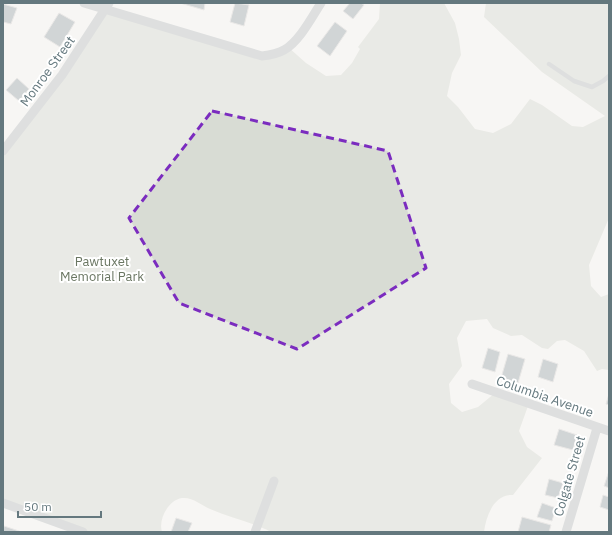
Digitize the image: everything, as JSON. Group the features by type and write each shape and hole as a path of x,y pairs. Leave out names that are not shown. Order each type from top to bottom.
{"street":[{"path":"84,3 107,6 262,56 276,54 289,47 304,29 321,3"},
{"name":"Monroe Street","path":"3,151 62,75 107,6"},
{"name":"Columbia Avenue","path":"472,384 609,431"},
{"name":"Colgate Street","path":"566,532 597,428"},
{"path":"255,532 274,481"},
{"path":"3,503 60,528 83,532"}],"lane":[{"path":"549,64 574,81 592,87 603,82 609,76"}],"highlighted area":[{"path":"212,111 388,151 426,268 297,349 179,303 129,218"}],"green space":[{"name":"Pawtuxet Memorial Park","path":"380,3 444,3 455,23 461,55 452,73 447,96 458,107 475,129 493,133 511,124 530,99 542,105 572,126 583,127 605,116 542,72 484,17 486,3 609,3 609,218 589,265 591,286 601,297 609,294 609,370 602,369 597,371 584,351 565,340 557,341 548,349 542,348 522,335 511,336 493,328 487,319 466,321 457,338 462,366 449,384 451,403 462,412 478,407 495,393 528,406 519,431 527,447 542,458 513,495 501,498 492,507 484,532 271,532 256,525 218,512 193,500 182,498 172,502 165,511 161,522 162,532 87,532 3,501 3,152 106,8 258,56 288,47 306,63 326,76 341,75 352,63 360,49 358,47 379,19"}],"building":[{"path":"180,3 205,3 204,10"},
{"path":"235,3 249,5 244,26 230,22"},
{"path":"350,3 361,3 364,5 353,19 343,11"},
{"path":"3,4 17,8 11,24 3,22"},
{"path":"59,13 75,22 60,47 44,37"},
{"path":"335,22 347,31 330,56 317,46"},
{"path":"17,78 29,89 19,101 6,90"},
{"path":"488,348 500,352 495,372 482,368"},
{"path":"508,354 525,359 518,383 501,378"},
{"path":"543,359 558,364 553,382 538,377"},
{"path":"609,394 609,405 606,404"},
{"path":"559,429 577,435 573,450 554,445"},
{"path":"609,471 609,488 604,486"},
{"path":"549,479 563,483 558,498 545,495"},
{"path":"603,495 609,497 609,510 600,507"},
{"path":"542,503 556,508 552,521 537,517"},
{"path":"522,517 551,525 549,532 518,532"},
{"path":"176,518 192,523 188,532 171,532"},
{"path":"4,526 22,532 3,532"}]}
